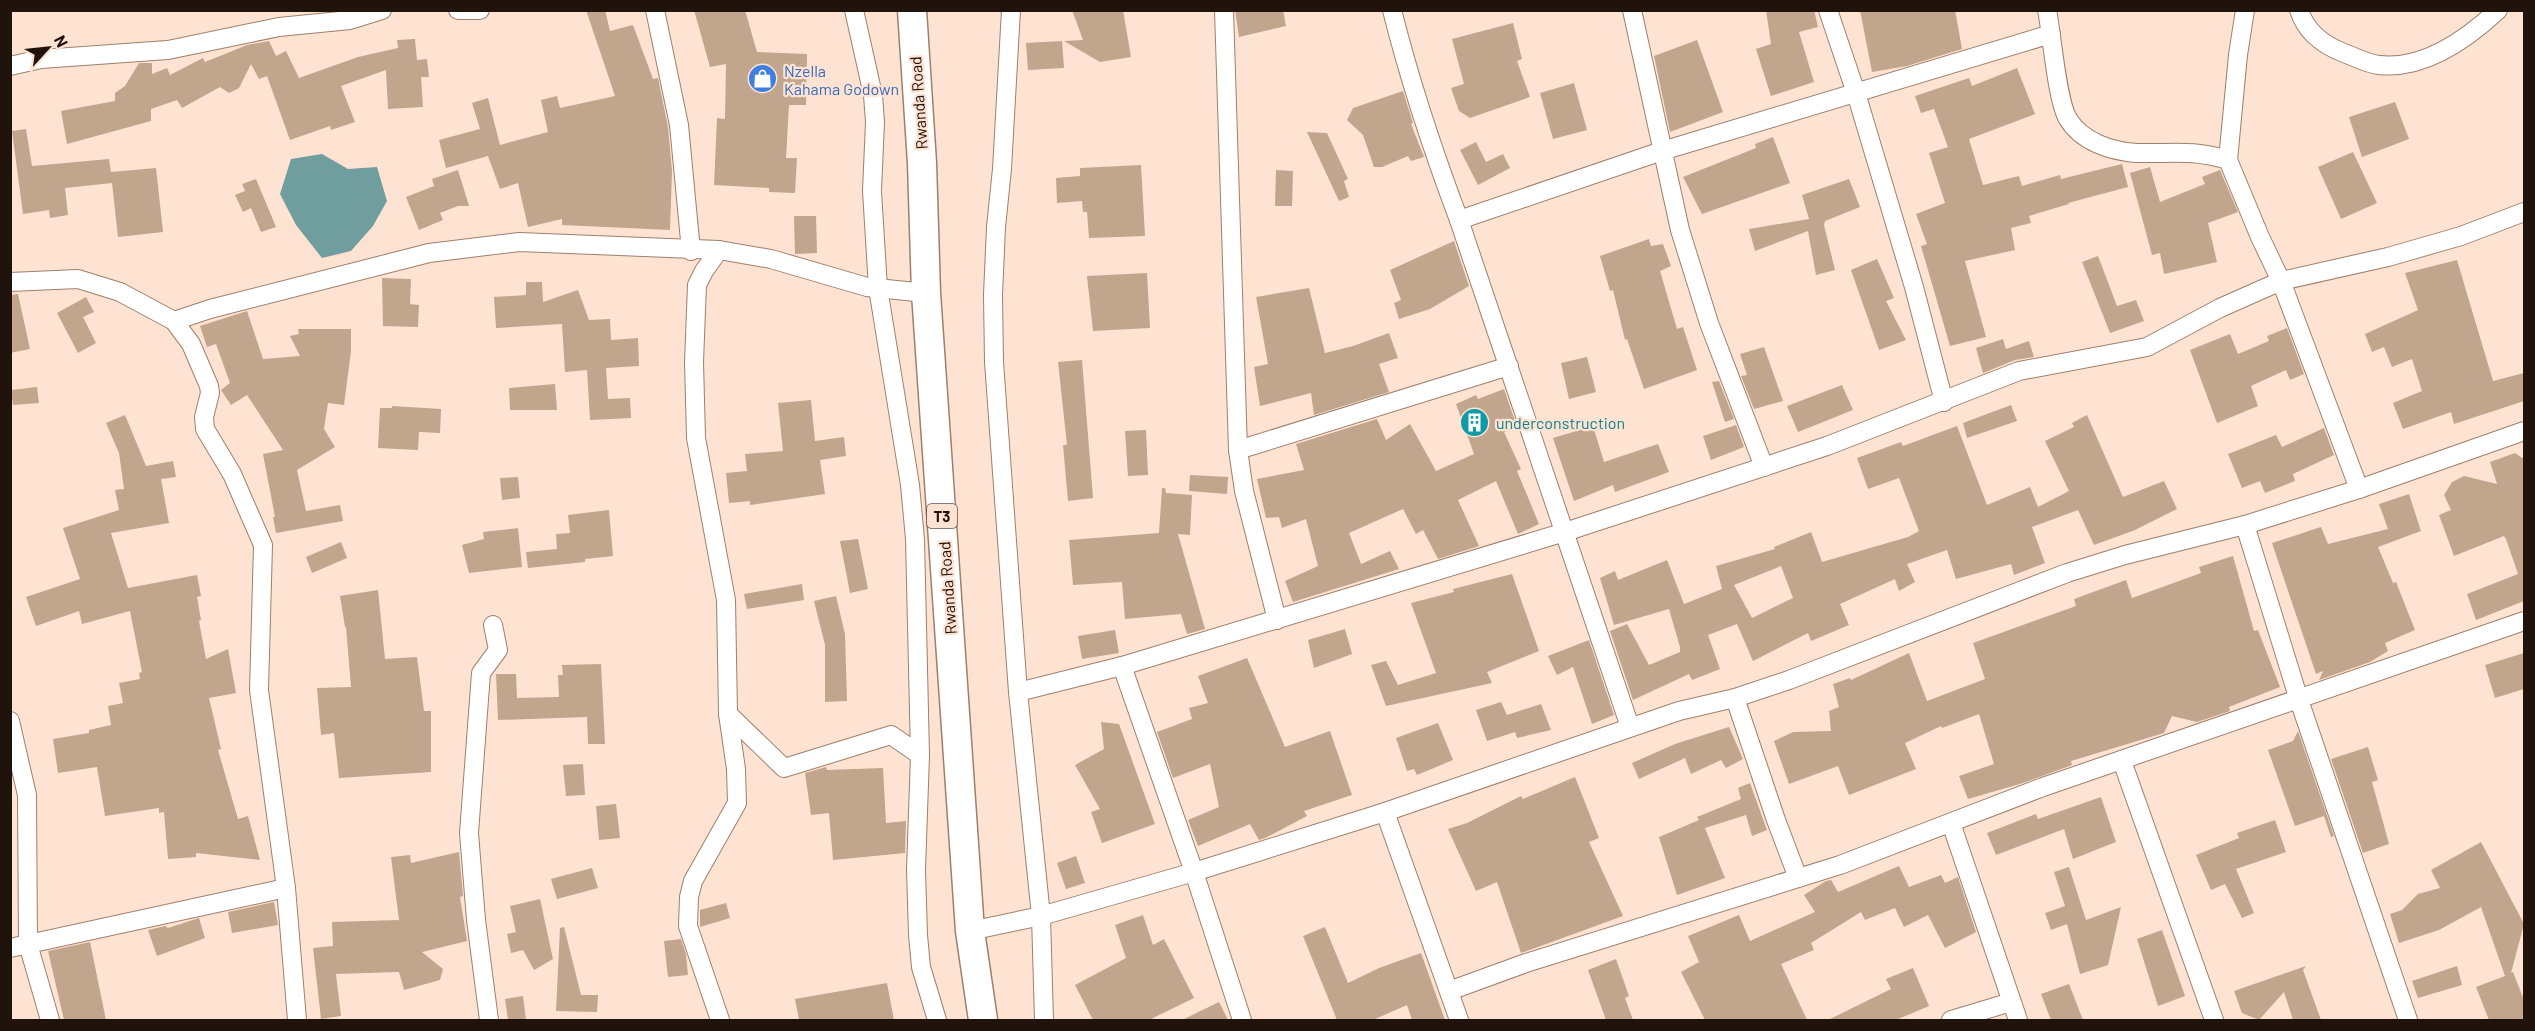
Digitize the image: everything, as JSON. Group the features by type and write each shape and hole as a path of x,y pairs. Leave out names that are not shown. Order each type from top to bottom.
{"highway":[{"name":"Rwanda Road","path":"912,10 922,163 926,293 970,931 983,1020"}],"street":[{"path":"10,66 41,59 168,50 279,27 350,20 382,10"},
{"path":"458,10 480,10"},
{"path":"655,10 679,125 691,251"},
{"path":"854,10 873,95 872,191 879,288 915,539 920,755 916,870 918,935 921,967 937,1020"},
{"path":"1011,10 993,295 994,362 1018,692 1041,916 1044,1020"},
{"path":"1224,10 1238,450 1244,491 1276,620"},
{"path":"1392,10 1408,75 1509,366 1630,727"},
{"path":"1632,10 1680,230 1709,323 1764,467"},
{"path":"1828,10 1856,93 1914,286 1944,402"},
{"path":"2047,10 2062,102 2067,118 2078,132 2103,148 2136,153 2193,152 2228,160"},
{"path":"2245,10 2238,55 2228,160 2281,281 2359,489"},
{"path":"2298,10 2307,27 2325,46 2378,65 2409,65 2435,55 2484,23 2498,10"},
{"path":"1459,220 1662,151 2051,34"},
{"path":"1018,692 1122,666 1565,532 1764,467 1944,402 2019,371 2147,347 2220,308 2281,281 2388,257 2451,239 2524,212"},
{"path":"174,321 210,309 429,253 519,242 691,251 719,250 771,259 879,288 926,293"},
{"path":"719,250 697,285 694,374 696,438 726,600 729,714 736,769 737,803 693,881 688,926 720,1020"},
{"path":"10,282 78,279 120,292 174,321 191,344 209,386 210,393 204,417 205,429 232,474 263,545 259,690 286,888 297,1020"},
{"path":"1238,450 1509,366"},
{"path":"970,931 1041,916 1194,872 1385,812 1679,711 1735,698 1842,660 2067,573 2125,555 2245,525 2359,489 2524,431"},
{"path":"2245,525 2299,700 2408,1020"},
{"path":"1449,991 1538,959 1798,878 1952,823 2043,787 2524,621"},
{"path":"489,1020 476,920 469,833 481,673 498,650 493,625"},
{"path":"1122,666 1194,872 1242,1020"},
{"path":"1735,698 1798,878"},
{"path":"729,714 784,768 891,735 920,755"},
{"path":"10,721 27,795 19,946 50,1020"},
{"path":"2122,761 2214,1020"},
{"path":"1385,812 1459,1020"},
{"path":"1952,823 2018,1020"},
{"path":"19,946 286,888"},
{"path":"1951,1020 2011,1002"}],"water":[{"path":"322,154 348,169 377,167 387,201 373,226 351,251 322,258 296,225 280,194 291,159"}],"building":[{"path":"586,10 605,10 610,31 633,25 653,79 658,78 668,127 672,171 670,230 562,225 562,219 528,227 518,183 500,189 488,156 446,168 439,140 480,129 472,103 488,98 500,145 548,132 541,100 557,96 560,108 615,96"},
{"path":"694,10 745,10 757,52 807,54 806,105 789,105 786,158 797,158 795,193 769,192 769,188 714,185 717,118 725,119 726,64 710,67"},
{"path":"1072,10 1123,10 1131,57 1100,62 1064,41 1083,40"},
{"path":"1235,10 1283,10 1286,26 1239,37"},
{"path":"1766,10 1814,10 1818,27 1799,32 1814,82 1771,96 1756,49 1771,44"},
{"path":"1860,10 1955,10 1962,49 1907,66 1872,72"},
{"path":"1513,23 1522,59 1517,61 1530,97 1470,118 1459,111 1451,88 1464,84 1452,39"},
{"path":"415,39 417,60 427,59 429,77 421,77 423,107 388,109 386,70 341,86 355,122 331,130 330,126 290,140 267,76 259,79 251,64 239,88 229,93 220,87 182,108 177,100 151,109 151,121 67,144 61,111 115,101 115,93 125,86 139,63 152,63 152,74 167,68 170,75 203,58 205,62 247,45 269,41 276,56 286,51 299,78 358,57 398,48 397,40"},
{"path":"1697,40 1723,112 1670,132 1654,56"},
{"path":"1062,41 1064,68 1028,70 1026,43"},
{"path":"2017,68 2035,114 1969,139 1983,185 2019,176 2022,186 2060,175 2061,179 2122,164 2128,187 2029,216 2031,223 2011,228 2015,250 1965,261 1986,337 1950,346 1921,246 1927,244 1916,214 1945,203 1929,153 1948,147 1934,109 1921,113 1915,96 1969,78 1972,86"},
{"path":"1574,83 1587,130 1553,139 1540,93"},
{"path":"1403,91 1413,123 1411,124 1424,157 1411,161 1408,156 1382,167 1374,167 1363,135 1347,120 1353,108"},
{"path":"2395,102 2409,139 2362,157 2349,117"},
{"path":"26,129 32,166 109,159 111,172 156,168 163,232 118,237 112,183 65,188 68,215 50,218 49,210 23,214 12,131"},
{"path":"1307,132 1327,133 1348,179 1344,181 1349,197 1339,201"},
{"path":"1773,137 1790,183 1702,214 1683,177 1756,148 1755,144"},
{"path":"1476,142 1486,162 1503,154 1510,168 1478,185 1460,150"},
{"path":"2353,152 2377,203 2341,219 2318,167"},
{"path":"1141,165 1145,236 1089,238 1087,212 1083,212 1082,201 1057,203 1056,178 1080,176 1080,168"},
{"path":"2150,167 2160,202 2205,184 2202,177 2220,170 2238,212 2208,223 2217,262 2164,274 2160,253 2152,255 2130,173"},
{"path":"458,170 469,206 458,206 440,213 443,220 419,230 406,197 434,186 432,179"},
{"path":"1276,170 1293,171 1292,206 1275,206"},
{"path":"256,179 276,227 261,232 251,208 243,212 235,195 245,191 242,184"},
{"path":"1849,179 1860,207 1825,221 1824,225 1835,270 1816,275 1808,231 1755,251 1749,229 1809,219 1802,195"},
{"path":"794,216 816,216 817,253 795,254"},
{"path":"1649,239 1651,246 1663,244 1671,266 1660,271 1677,329 1683,327 1697,370 1644,389 1627,339 1625,340 1613,290 1610,291 1600,256"},
{"path":"1454,241 1469,286 1430,309 1399,319 1394,303 1401,300 1390,270"},
{"path":"2098,256 2117,306 2136,300 2144,321 2110,333 2082,262"},
{"path":"1877,259 1894,298 1886,301 1906,340 1879,350 1851,270"},
{"path":"2457,260 2493,381 2524,373 2524,401 2454,424 2451,412 2403,429 2393,403 2422,391 2412,359 2392,367 2384,347 2372,352 2365,334 2418,310 2405,273"},
{"path":"1147,273 1150,328 1093,331 1087,276"},
{"path":"382,278 411,279 410,304 419,305 418,327 383,326"},
{"path":"526,282 542,282 543,302 578,290 589,320 610,319 611,340 638,338 639,366 606,368 608,399 630,398 631,418 590,420 587,370 565,372 562,324 496,328 494,297 526,295"},
{"path":"1309,288 1325,353 1389,333 1398,358 1379,364 1389,392 1314,415 1311,393 1260,406 1254,367 1268,364 1256,297"},
{"path":"18,294 30,349 10,353 10,295"},
{"path":"86,297 94,312 83,317 96,343 78,353 57,313"},
{"path":"247,311 263,359 300,356 290,336 299,334 298,329 351,329 351,351 344,405 328,403 324,429 335,447 297,470 306,511 340,505 343,521 276,533 263,454 283,450 247,395 231,405 221,390 230,383 216,344 207,347 200,326"},
{"path":"2287,328 2304,374 2290,380 2286,370 2251,386 2258,406 2217,423 2190,350 2230,334 2238,354 2269,341 2267,336"},
{"path":"2003,339 2006,349 2029,341 2034,357 2015,360 1983,373 1976,348"},
{"path":"1764,347 1783,401 1754,409 1741,376 1747,375 1740,354"},
{"path":"1587,357 1596,392 1569,399 1561,363"},
{"path":"1082,360 1093,498 1068,501 1063,445 1067,445 1058,362"},
{"path":"1719,381 1734,419 1725,422 1712,382"},
{"path":"555,384 557,410 510,410 509,388"},
{"path":"1842,385 1853,410 1798,432 1787,406"},
{"path":"37,387 39,403 13,405 11,390"},
{"path":"1504,389 1517,427 1504,432 1521,469 1517,471 1539,524 1518,534 1496,481 1458,500 1479,546 1438,559 1423,530 1416,534 1403,509 1349,533 1361,564 1390,551 1399,569 1293,602 1285,581 1318,566 1306,519 1282,528 1279,517 1266,518 1257,479 1304,470 1296,444 1377,419 1386,440 1410,424 1436,471 1474,454 1456,404 1476,395 1478,399"},
{"path":"811,400 815,441 844,437 846,456 820,460 825,494 750,505 750,501 729,503 726,473 747,471 745,454 783,451 778,403"},
{"path":"2011,405 2017,421 1967,438 1963,423"},
{"path":"392,406 441,409 440,433 419,432 418,450 378,448 380,408 392,408"},
{"path":"125,415 146,466 173,461 176,477 161,479 169,523 111,533 128,588 197,575 201,596 197,597 201,620 199,621 206,659 228,649 236,693 209,698 221,749 218,750 238,819 248,816 260,860 196,853 196,857 168,859 164,812 159,813 159,808 105,816 97,767 58,773 53,739 89,733 89,730 111,725 108,706 123,703 119,683 140,679 139,673 142,672 130,611 82,624 79,611 36,626 26,597 80,579 63,528 119,510 115,490 124,489 119,453 106,423"},
{"path":"2087,415 2123,497 2164,481 2177,509 2135,530 2094,545 2078,510 2032,527 2045,563 2014,575 2011,564 1956,579 1947,550 1907,564 1915,582 1899,591 1895,579 1840,604 1849,625 1811,641 1808,633 1753,661 1737,624 1708,635 1720,669 1692,680 1689,674 1633,700 1610,631 1627,624 1649,665 1680,652 1680,647 1669,609 1614,625 1600,578 1615,571 1618,580 1667,560 1684,604 1722,589 1716,566 1775,549 1774,547 1811,532 1822,562 1908,537 1919,531 1899,478 1868,489 1857,458 1901,442 1903,446 1957,426 1987,505 2030,487 2038,507 2069,491 2045,441 2074,427 2072,423","holes":["1781,566 1793,598 1752,618 1734,585"]},
{"path":"1736,425 1744,447 1711,460 1703,436"},
{"path":"1593,426 1604,462 1658,444 1669,472 1615,492 1613,485 1574,501 1553,438"},
{"path":"2324,428 2334,455 2293,474 2295,481 2265,493 2260,481 2242,488 2228,454 2276,435 2282,447"},
{"path":"1146,430 1148,475 1128,476 1125,431"},
{"path":"2515,453 2524,459 2524,601 2476,620 2467,594 2518,574 2506,539 2504,536 2454,556 2439,515 2451,510 2444,495 2452,482 2464,476 2497,484 2490,462"},
{"path":"1190,475 1228,477 1227,494 1189,491"},
{"path":"518,477 520,498 502,500 500,478"},
{"path":"1162,488 1165,488 1166,493 1192,495 1190,535 1178,534 1205,629 1187,634 1181,614 1125,619 1122,582 1073,585 1069,540 1159,533"},
{"path":"2409,494 2421,531 2378,547 2393,583 2396,582 2415,630 2385,643 2388,651 2370,662 2319,680 2323,671 2316,674 2272,543 2321,527 2328,544 2388,529 2379,504"},
{"path":"609,510 613,556 585,559 585,562 528,568 526,552 557,549 556,534 570,533 568,515"},
{"path":"518,528 522,567 469,573 462,545 484,539 483,532"},
{"path":"858,539 868,589 850,593 840,541"},
{"path":"341,542 347,558 312,573 306,557"},
{"path":"2233,556 2254,631 2258,630 2280,687 2229,707 2230,711 2197,722 2172,716 2164,733 2071,761 2072,765 2023,783 1968,799 1959,776 1994,764 1979,714 1942,728 1941,726 1905,743 1916,769 1849,795 1838,766 1789,784 1774,741 1793,732 1831,731 1829,711 1839,707 1833,684 1850,678 1851,680 1909,653 1927,701 1985,679 1973,643 2076,606 2074,599 2126,580 2132,598 2201,573 2199,567"},
{"path":"1512,574 1539,651 1487,672 1492,683 1386,706 1371,665 1386,661 1398,685 1436,673 1411,603 1454,592 1453,589"},
{"path":"802,584 804,600 747,609 744,594"},
{"path":"378,590 385,659 417,657 424,711 431,711 431,772 339,778 334,733 321,735 317,688 351,687 346,627 340,596"},
{"path":"836,596 845,634 847,701 825,702 825,645 814,601"},
{"path":"1345,629 1352,654 1314,668 1308,640"},
{"path":"1115,630 1119,653 1082,659 1078,636"},
{"path":"1589,640 1614,715 1592,724 1573,667 1557,675 1548,656"},
{"path":"2524,653 2524,689 2495,698 2485,665"},
{"path":"1247,658 1285,747 1330,731 1352,795 1304,811 1307,816 1259,840 1250,824 1198,846 1188,820 1219,807 1210,764 1173,778 1157,732 1192,719 1189,708 1208,703 1198,676"},
{"path":"601,664 605,744 588,744 587,717 498,720 496,674 516,674 517,698 559,697 558,675 563,675 562,665"},
{"path":"1501,702 1507,715 1541,704 1551,730 1517,738 1515,732 1487,741 1476,710"},
{"path":"1101,722 1119,724 1155,824 1102,843 1091,812 1100,809 1075,765 1104,749"},
{"path":"1438,723 1453,760 1417,775 1414,769 1407,771 1396,738"},
{"path":"1729,727 1743,759 1726,768 1721,760 1691,774 1685,758 1639,779 1632,763 1675,744"},
{"path":"2298,731 2334,836 2331,837 2324,816 2295,826 2268,750 2293,741"},
{"path":"2368,747 2378,780 2372,782 2389,844 2363,853 2331,759"},
{"path":"583,764 585,795 566,796 563,765"},
{"path":"826,767 827,770 883,768 886,823 906,821 905,853 833,860 829,813 811,815 805,773"},
{"path":"1575,777 1599,838 1589,842 1623,916 1521,953 1497,882 1476,891 1448,829 1467,823 1521,796 1523,799"},
{"path":"1750,783 1767,830 1752,836 1746,815 1705,828 1725,878 1677,895 1659,837 1699,820 1697,817 1741,799 1738,788"},
{"path":"2101,797 2116,842 2073,859 2064,829 1996,855 1987,833 2036,814 2038,819"},
{"path":"616,804 620,838 599,840 596,806"},
{"path":"2275,820 2286,852 2236,869 2254,913 2242,918 2225,884 2211,890 2196,855 2239,838 2237,833"},
{"path":"2481,842 2524,924 2511,973 2513,972 2524,1000 2524,1020 2489,1020 2476,987 2505,976 2481,907 2439,930 2399,943 2390,914 2402,910 2418,894 2440,888 2431,870"},
{"path":"459,852 463,896 460,897 467,941 422,952 443,969 440,980 404,990 399,972 336,974 341,1016 321,1019 313,948 333,946 332,922 399,920 391,857 410,855 411,863"},
{"path":"1076,856 1085,883 1066,889 1057,863"},
{"path":"1899,866 1909,887 1941,875 1945,883 1958,877 1976,932 1945,948 1928,915 1904,927 1895,908 1865,920 1861,912 1811,943 1814,950 1781,964 1807,1020 1705,1020 1681,972 1699,962 1688,936 1739,915 1750,941 1815,912 1804,895 1826,881 1831,880 1838,892"},
{"path":"2069,867 2086,920 2121,907 2108,965 2080,974 2067,924 2051,930 2045,913 2065,906 2054,872"},
{"path":"592,868 598,888 557,899 551,879"},
{"path":"540,899 553,959 534,970 523,950 511,953 507,934 516,932 510,906"},
{"path":"274,902 278,925 232,933 228,912"},
{"path":"726,903 730,918 700,927 700,910"},
{"path":"1143,915 1153,945 1164,939 1194,998 1149,1020 1093,1020 1075,985 1126,958 1115,925"},
{"path":"199,918 205,938 157,956 148,930 165,926 168,928"},
{"path":"564,927 581,995 598,995 597,1012 556,1011 560,928"},
{"path":"1325,927 1348,983 1379,968 1421,953 1445,1020 1412,1020 1407,1005 1373,1020 1337,1020 1303,936"},
{"path":"2162,930 2185,996 2158,1006 2137,939"},
{"path":"681,939 686,954 688,975 668,977 664,941"},
{"path":"90,942 106,1020 64,1020 48,951"},
{"path":"1616,959 1629,996 1625,998 1633,1020 1606,1020 1588,970"},
{"path":"2306,966 2303,970 2321,1020 2293,1020 2284,992 2259,1020 2242,1013 2234,991"},
{"path":"2457,966 2462,985 2418,998 2412,981"},
{"path":"1913,968 1929,1006 1896,1020 1828,1020 1891,989 1886,979"},
{"path":"887,983 894,1020 799,1020 795,999"},
{"path":"2069,984 2083,1020 2051,1020 2041,994"},
{"path":"523,996 526,1020 508,1020 505,999"},
{"path":"1219,1002 1228,1020 1182,1020"}],"place":[{"name":"Nzella Kahama Godown","path":"763,79"},
{"name":"underconstruction","path":"1475,422"}]}
